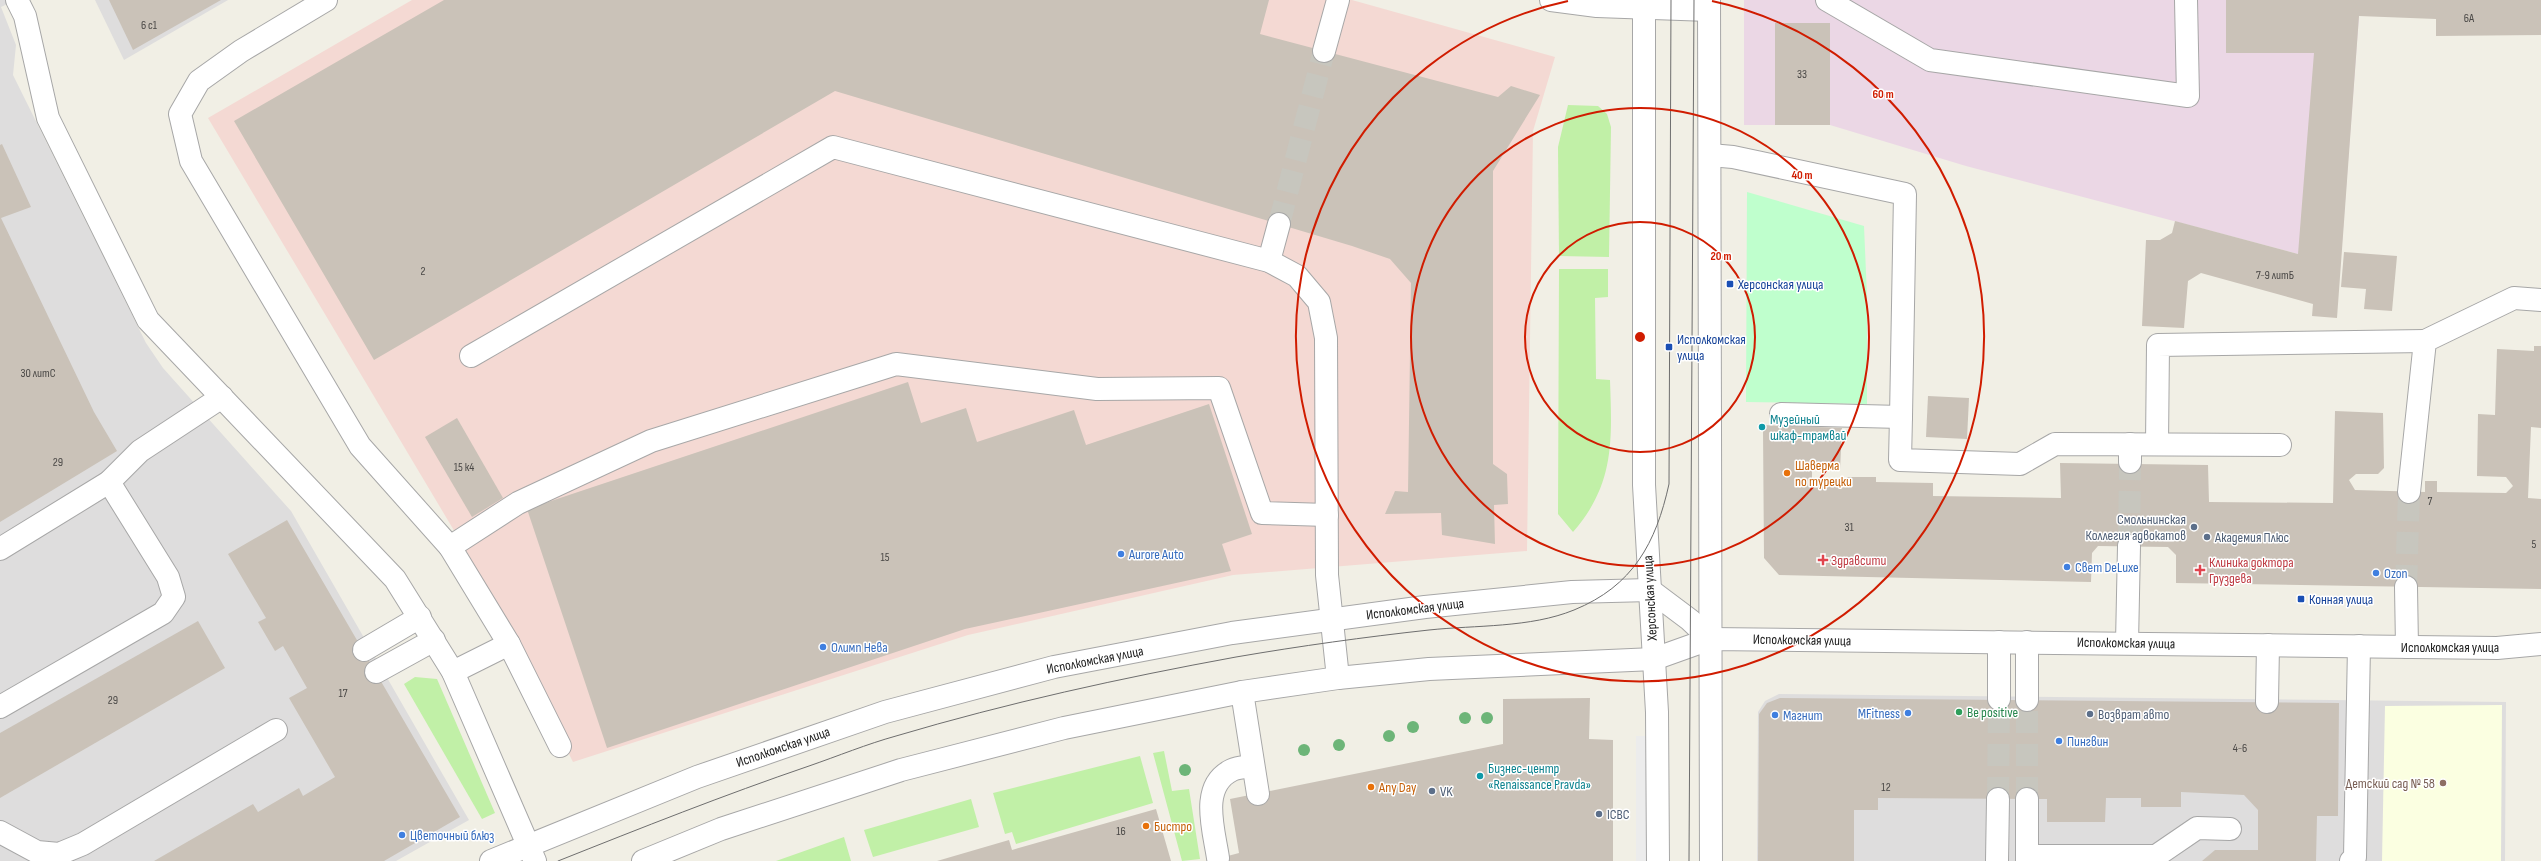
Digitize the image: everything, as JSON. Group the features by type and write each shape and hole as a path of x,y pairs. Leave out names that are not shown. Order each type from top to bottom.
{"street":[{"path":"17,0 25,16 48,118 148,320 394,579 420,617 453,672 531,853"},
{"path":"326,0 241,51 199,81 180,114 191,161 360,446 450,547 509,644 560,746"},
{"path":"1324,51 1338,0"},
{"path":"1552,0 1597,6 1644,4 1709,5 1711,861"},
{"path":"1827,0 1930,60 2188,96 2186,0"},
{"name":"Херсонская улица","path":"1644,4 1644,485 1657,712 1658,861"},
{"path":"471,356 833,147 1269,261 1297,276 1319,302 1326,338 1327,575 1330,619 1338,678"},
{"path":"1710,155 1733,157 1906,194 1900,460 2020,464 2055,444 2130,453 2157,444 2280,445"},
{"path":"1269,261 1279,224"},
{"path":"2157,444 2158,345 2425,341 2514,298 2541,300"},
{"path":"2409,492 2425,341"},
{"path":"450,547 518,503 651,441 896,364 1097,389 1219,388 1262,513 1327,515"},
{"path":"0,549 109,482 140,451 222,397"},
{"path":"1781,414 1901,417"},
{"path":"0,707 163,613 174,597 168,576 109,482"},
{"path":"2127,643 2129,546"},
{"path":"2406,587 2407,647"},
{"path":"1650,590 1690,620 1710,639"},
{"name":"Исполкомская улица","path":"491,861 531,853 697,776 885,712 1054,667 1232,634 1330,619 1572,592 1650,590"},
{"path":"364,650 420,617"},
{"name":"Исполкомская улица","path":"643,861 721,829 901,770 1064,728 1242,692 1338,678 1429,669 1654,659 1710,639 2497,648 2541,644"},
{"path":"376,672 434,640"},
{"path":"1999,642 1999,700"},
{"path":"2027,642 2027,700"},
{"path":"453,672 509,644"},
{"path":"2267,702 2268,645"},
{"path":"2352,861 2355,857 2359,646"},
{"path":"1242,692 1258,794"},
{"path":"0,832 37,852 59,854 83,844 276,730"},
{"path":"1218,858 1211,795 1219,780 1232,770 1254,766"},
{"path":"1997,861 1998,799"},
{"path":"2027,799 2027,858 2156,859 2197,828 2230,829"}],"shaded area":[{"path":"0,0 16,0 1,7 16,45 13,75 146,343 163,368 291,511 469,820 396,861 0,861"},
{"path":"95,0 228,0 124,60"},
{"path":"412,0 1352,0 1555,57 1533,131 1527,551 1233,575 968,635 573,762 471,559 208,118"},
{"path":"1744,0 2301,0 2359,16 2340,269 2298,254 1966,166 1830,125 1744,125"},
{"path":"1779,694 2506,702 2505,861 1757,861 1758,712 1765,701"},
{"name":"Детский сад № 58","path":"2502,705 2501,861 2382,861 2385,706"},
{"path":"1636,736 1650,736 1649,861 1636,861"}],"green space":[{"path":"1568,105 1598,106 1607,114 1611,127 1609,257 1559,256 1558,147"},
{"path":"1747,192 1864,226 1867,296 1867,404 1746,402"},
{"path":"1559,269 1608,269 1608,297 1595,298 1596,379 1610,380 1611,422 1608,460 1604,479 1597,496 1587,514 1573,532 1558,514"},
{"path":"415,677 437,679 495,813 482,819 404,684"},
{"path":"1164,751 1172,791 1189,789 1200,859 1182,861 1153,753"},
{"path":"1140,756 1153,803 1016,844 1012,832 1005,834 993,793"},
{"path":"971,799 979,827 873,857 864,830"},
{"path":"844,837 851,861 776,861"}],"building":[{"path":"109,0 221,0 133,50"},
{"path":"444,0 1269,0 1260,34 1498,97 1511,86 1540,95 1493,171 1493,464 1507,474 1508,504 1494,505 1495,544 1442,535 1441,513 1385,514 1395,491 1408,492 1411,283 1390,259 1352,246 835,91 374,360 234,121"},
{"path":"2226,0 2541,0 2541,35 2436,36 2436,19 2359,16 2337,318 2312,316 2313,304 2201,273 2188,281 2184,328 2142,326 2146,240 2160,240 2172,233 2175,221 2298,254 2314,53 2226,53"},
{"path":"1775,23 1830,23 1830,125 1775,125"},
{"path":"2,144 31,207 1,218 94,412 117,451 0,522 0,145"},
{"path":"2344,252 2397,256 2392,311 2364,309 2366,289 2341,287"},
{"path":"2534,346 2541,346 2541,428 2531,427 2528,498 2541,499 2541,589 2176,583 2176,555 2168,547 2098,546 2092,553 2091,582 1779,575 1764,558 1763,429 1761,426 1763,425 1842,428 1840,470 1812,469 1812,481 1846,481 1847,477 1876,477 1876,482 1933,483 1933,496 2061,498 2060,463 2208,465 2209,502 2333,503 2335,411 2383,413 2384,468 2378,474 2356,474 2349,480 2355,490 2425,492 2425,481 2437,481 2437,492 2506,493 2513,486 2506,477 2477,476 2478,414 2495,415 2497,349 2534,351"},
{"path":"908,382 921,423 966,408 977,442 1074,410 1086,445 1209,404 1252,534 1222,544 1231,571 965,629 607,748 527,509"},
{"path":"1928,396 1969,398 1967,439 1926,437"},
{"path":"457,418 503,498 472,517 425,437"},
{"path":"287,520 460,817 384,861 154,861 253,804 258,812 299,788 303,796 335,777 289,698 307,688 283,646 275,651 258,622 266,618 228,554"},
{"path":"198,621 225,668 0,798 0,733"},
{"name":"Бизнес-центр «Renaissance Pravda»","path":"1590,698 1589,739 1613,740 1613,861 1209,861 1239,853 1230,799 1503,744 1503,699"},
{"path":"1780,698 2339,703 2338,816 2317,816 2316,861 2202,861 2215,850 2258,850 2258,810 2244,795 2181,792 2181,807 2141,807 2141,798 2106,798 2105,822 2047,822 2047,799 1878,798 1878,810 1854,810 1854,861 1758,861 1759,714 1767,703"},
{"path":"1156,809 1171,861 937,861 1009,840 1012,850"}],"tunnel":[{"path":"1279,224 1324,51"},
{"path":"2129,546 2130,462"},
{"path":"2406,587 2409,492"},
{"path":"1998,799 1999,699"},
{"path":"2027,700 2027,799"}],"tram line":[{"path":"558,861 714,800 863,746 938,724 1022,702 1193,665 1260,653 1332,642 1447,628 1503,625 1539,620 1574,610 1594,600 1612,588 1627,575 1639,560 1649,543 1664,505 1669,484 1671,0"},
{"path":"1689,861 1694,0"}],"place":[{"name":"Херсонская улица","path":"1730,284"},
{"name":"Исполкомская улица","path":"1669,347"},
{"name":"Музейный шкаф-трамвай","path":"1762,427"},
{"name":"Шаверма по турецки","path":"1787,473"},
{"name":"Смольнинская Коллегия адвокатов","path":"2194,527"},
{"name":"Академия Плюс","path":"2207,537"},
{"name":"Aurore Auto","path":"1121,554"},
{"name":"Здравсити","path":"1823,560"},
{"name":"Свет DeLuxe","path":"2067,567"},
{"name":"Клиника доктора Груздева","path":"2200,570"},
{"name":"Ozon","path":"2376,573"},
{"name":"Конная улица","path":"2301,599"},
{"name":"Олимп Нева","path":"823,647"},
{"name":"Be positive","path":"1959,712"},
{"name":"MFitness","path":"1908,713"},
{"name":"Возврат авто","path":"2090,714"},
{"name":"Магнит","path":"1775,715"},
{"name":"Пингвин","path":"2059,741"},
{"name":"Бизнес-центр «Renaissance Pravda»","path":"1480,776"},
{"name":"Детский сад № 58","path":"2443,783"},
{"name":"Any Day","path":"1371,787"},
{"name":"VK","path":"1432,791"},
{"name":"ICBC","path":"1599,814"},
{"name":"Бистро","path":"1146,826"},
{"name":"Цветочный блюз","path":"402,835"}]}
